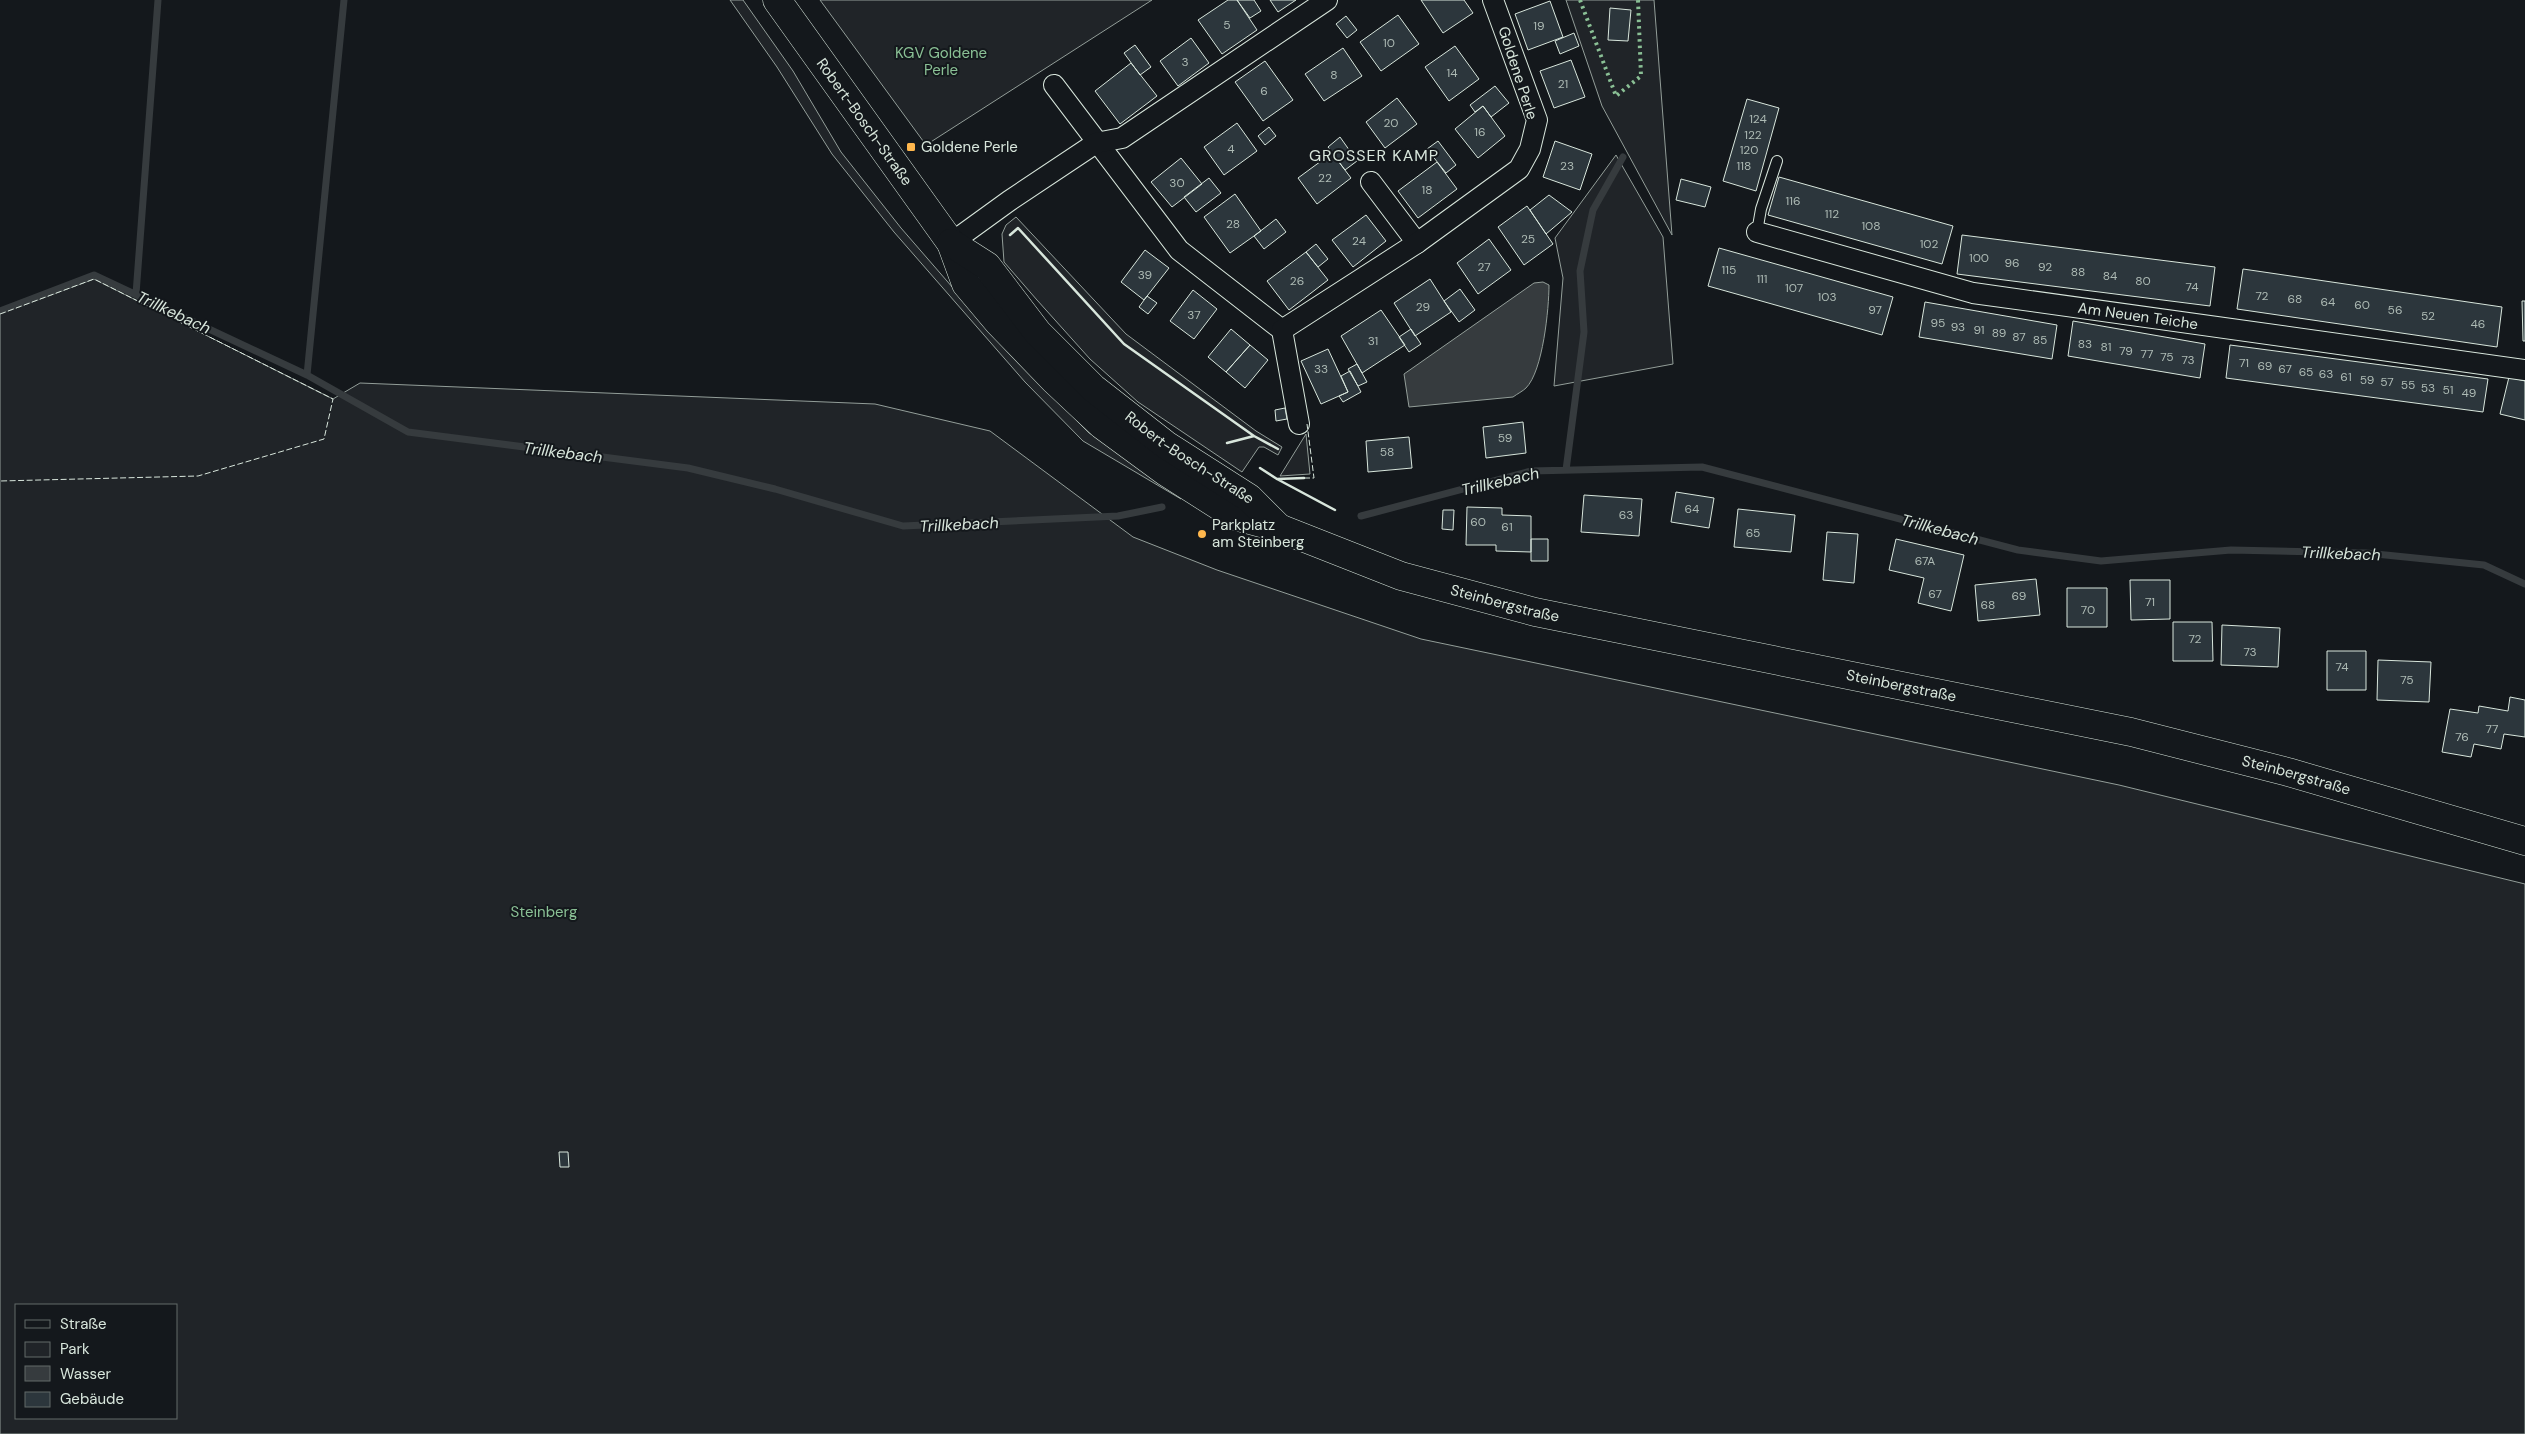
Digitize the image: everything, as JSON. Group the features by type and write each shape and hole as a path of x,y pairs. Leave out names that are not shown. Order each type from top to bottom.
{"main road":[{"name":"Robert-Bosch-Straße","path":"777,0 951,243 987,266 1038,333 1093,388 1166,445 1250,498 1280,528"},
{"name":"Steinbergstraße","path":"1280,528 1401,576 1535,612 2130,732 2288,772 2525,841"}],"street":[{"path":"951,243 1009,200 1096,143 1122,138 1328,0"},
{"name":"Goldene Perle","path":"1282,330 1417,243 1519,169 1530,149 1537,120 1493,0"},
{"path":"1054,84 1096,143 1179,250 1282,330 1299,424"},
{"path":"1371,182 1417,243"},
{"name":"Am Neuen Teiche","path":"1757,232 1972,293 2525,370"}],"lane":[{"path":"1757,232 1761,209 1777,161"}],"green space":[{"path":"730,0 743,0 793,71 841,152 901,228 1012,356 1089,433 1184,494 1181,499 1083,441 1025,382 894,232 832,154 777,67"},
{"name":"KGV Goldene Perle","path":"820,0 1152,0 926,145"},
{"path":"1566,0 1654,0 1672,235 1602,106"},
{"path":"1616,155 1663,237 1673,364 1554,386 1563,278 1555,238"},
{"path":"1016,217 1126,334 1256,431 1282,447 1278,455 1264,447 1259,447 1242,472 1138,402 1090,359 1004,262 1002,234 1006,225"},
{"name":"Steinberg","path":"94,279 333,399 360,383 875,404 990,431 1133,537 1217,570 1421,639 2119,785 2525,884 2525,1434 0,1434 0,314"},
{"path":"1306,434 1310,474 1280,476"}],"water":[{"path":"1543,282 1549,285 1544,339 1537,368 1526,388 1513,397 1409,407 1404,374 1534,283"}],"building":[{"path":"1228,0 1237,0 1257,30 1222,54 1198,20"},
{"path":"1237,0 1254,0 1261,11 1250,18"},
{"path":"1270,0 1296,0 1278,12"},
{"path":"1421,0 1464,0 1473,13 1443,33"},
{"path":"1550,1 1563,37 1528,50 1515,14"},
{"path":"1610,8 1631,10 1628,41 1608,40"},
{"path":"1398,15 1419,44 1381,71 1360,42"},
{"path":"1346,16 1357,30 1347,38 1336,24"},
{"path":"1574,33 1579,46 1560,54 1555,41"},
{"path":"1191,38 1209,63 1178,86 1160,61"},
{"path":"1135,45 1151,67 1140,75 1124,53"},
{"path":"1455,46 1479,79 1449,101 1425,67"},
{"path":"1343,48 1362,76 1324,101 1305,74"},
{"path":"1571,60 1585,97 1554,108 1540,71"},
{"path":"1265,61 1293,100 1263,121 1235,82"},
{"path":"1131,63 1157,96 1120,124 1095,91"},
{"path":"1495,86 1509,103 1491,117 1483,106 1475,112 1470,105"},
{"path":"1397,98 1417,124 1385,148 1366,122"},
{"path":"1747,99 1779,108 1756,191 1723,181"},
{"path":"1483,106 1505,136 1478,158 1455,129"},
{"path":"1237,123 1257,151 1224,175 1204,147"},
{"path":"1269,127 1276,136 1265,145 1258,136"},
{"path":"1340,137 1357,161 1345,170 1328,147"},
{"path":"1438,141 1456,165 1446,173 1427,149"},
{"path":"1555,141 1592,154 1580,190 1543,177"},
{"path":"1332,153 1351,178 1317,204 1298,178"},
{"path":"1181,158 1202,184 1172,207 1151,182"},
{"path":"1437,162 1457,189 1418,218 1398,191"},
{"path":"1779,177 1953,226 1942,264 1768,215"},
{"path":"1209,178 1221,193 1196,212 1184,197"},
{"path":"1681,179 1711,187 1705,207 1676,200"},
{"path":"1235,194 1261,231 1230,253 1204,217"},
{"path":"1549,195 1572,212 1546,234 1530,210"},
{"path":"1527,206 1553,244 1524,265 1498,227"},
{"path":"1366,215 1386,241 1353,267 1332,240"},
{"path":"1276,219 1286,232 1264,249 1254,236"},
{"path":"1962,235 2215,267 2210,306 1957,274"},
{"path":"1489,239 1511,270 1478,294 1457,263"},
{"path":"1316,244 1328,259 1318,267 1306,252"},
{"path":"1719,248 1893,297 1882,335 1708,286"},
{"path":"1145,250 1169,268 1144,300 1121,282"},
{"path":"1306,252 1328,280 1289,310 1267,281"},
{"path":"2243,269 2502,307 2497,347 2237,309"},
{"path":"1430,279 1451,312 1415,336 1394,303"},
{"path":"1460,289 1475,310 1459,322 1444,301"},
{"path":"1193,290 1217,309 1194,339 1170,321"},
{"path":"1147,296 1157,303 1148,314 1139,307"},
{"path":"2522,301 2525,301 2525,341 2523,341"},
{"path":"1925,302 2057,325 2052,359 1919,337"},
{"path":"1381,310 1405,345 1362,373 1341,336"},
{"path":"2073,321 2205,344 2200,378 2068,356"},
{"path":"1231,329 1250,345 1226,372 1208,357"},
{"path":"1411,329 1421,344 1409,352 1399,337"},
{"path":"1250,345 1268,360 1245,388 1226,372"},
{"path":"2230,345 2488,379 2483,412 2226,378"},
{"path":"1328,349 1348,392 1321,404 1301,361"},
{"path":"1357,364 1367,382 1358,386 1348,369"},
{"path":"1350,371 1361,392 1343,402 1339,396 1348,392 1341,376"},
{"path":"2509,377 2525,381 2525,420 2500,414"},
{"path":"1285,408 1287,419 1276,421 1275,410"},
{"path":"1523,422 1526,453 1486,458 1483,427"},
{"path":"1409,437 1412,468 1368,472 1366,441"},
{"path":"1676,492 1714,498 1709,528 1671,522"},
{"path":"1584,495 1642,499 1639,536 1581,532"},
{"path":"1467,507 1502,508 1502,515 1531,516 1531,552 1496,551 1496,545 1466,545"},
{"path":"1738,509 1795,515 1791,552 1734,547"},
{"path":"1443,510 1454,510 1453,530 1442,529"},
{"path":"1827,532 1858,534 1854,583 1823,580"},
{"path":"1531,539 1548,539 1548,561 1531,561"},
{"path":"1896,539 1964,555 1951,611 1918,603 1924,578 1889,570"},
{"path":"2036,579 2040,615 1978,621 1975,585"},
{"path":"2130,580 2170,580 2170,619 2131,620"},
{"path":"2067,588 2107,588 2107,627 2067,627"},
{"path":"2173,622 2212,622 2213,661 2173,661"},
{"path":"2222,625 2280,628 2278,667 2221,665"},
{"path":"2327,651 2366,651 2366,690 2327,690"},
{"path":"2378,660 2431,662 2429,702 2377,700"},
{"path":"2510,697 2525,700 2525,737 2504,734 2501,749 2474,744 2471,757 2442,752 2450,709 2478,713 2479,706 2508,711"},
{"path":"559,1152 568,1152 569,1167 560,1167"}],"waterway":[{"path":"136,294 158,0"},
{"path":"307,375 344,0"},
{"path":"1566,470 1584,332 1580,271 1593,210 1623,157"},
{"name":"Trillkebach","path":"0,311 94,275 307,375 408,432 688,468 775,489 903,526 1118,516 1162,507"},
{"name":"Trillkebach","path":"1361,516 1531,471 1702,467 2018,550 2101,561 2231,550 2366,553 2484,565 2525,584"}],"hedge":[{"path":"1580,0 1616,96 1641,76 1638,0"}],"fence":[{"path":"0,314 94,279 333,399 324,439 198,476 0,481"},
{"path":"1304,478 1314,478 1307,424"}],"wall":[{"path":"1010,235 1018,228 1124,344 1254,436"},
{"path":"1227,443 1254,436 1278,449"},
{"path":"1260,468 1277,479 1304,478"},
{"path":"1277,479 1335,510"}],"place":[{"name":"Goldene Perle","path":"911,147"},
{"name":"Parkplatz am Steinberg","path":"1202,534"}],"district":[{"name":"GROSSER KAMP","path":"1374,155"}]}
